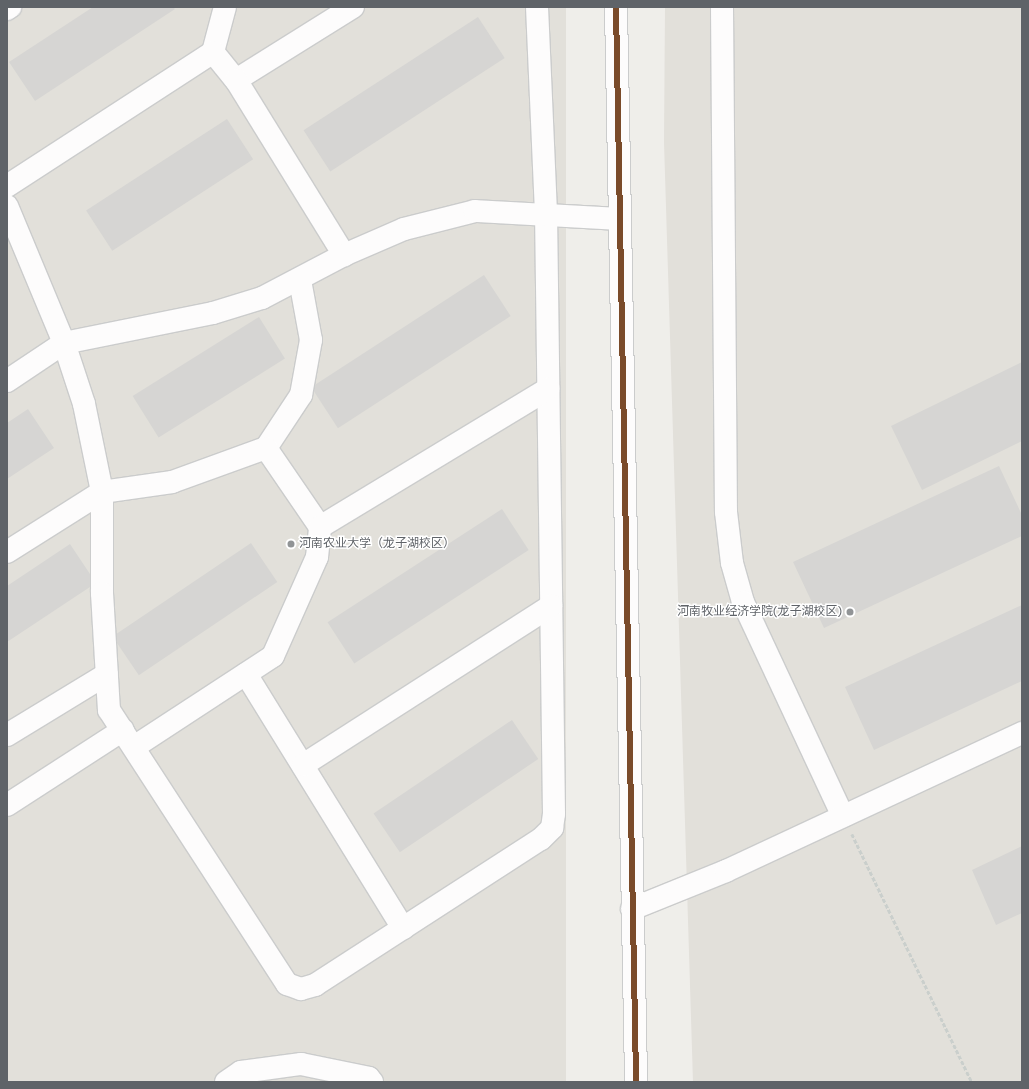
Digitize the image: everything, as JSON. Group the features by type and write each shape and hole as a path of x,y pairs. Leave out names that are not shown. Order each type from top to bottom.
{"street":[{"path":"7,186 213,52 225,7"},
{"path":"236,80 353,7"},
{"path":"7,207 64,343 84,404 102,492 102,593 110,710 287,984 301,989 315,985 541,838 552,828 554,814 546,213 537,7"},
{"path":"616,7 618,219 636,1082"},
{"path":"722,7 726,512 732,563 743,602 843,816"},
{"path":"213,52 236,80 344,255"},
{"path":"7,381 64,343 213,313 262,298 300,280 344,255 404,229 475,211 546,213 618,219"},
{"path":"7,552 102,492 172,482 266,448 301,395 311,340 300,280"},
{"path":"320,527 548,389"},
{"path":"7,805 246,674 272,656 318,557 320,527 266,448"},
{"path":"303,765 551,606"},
{"path":"7,735 107,674"},
{"path":"246,674 403,928"},
{"path":"632,909 726,870 1022,733"},
{"path":"226,1082 241,1072 301,1064 369,1078 372,1082"}],"path":[{"path":"843,816 972,1082"}],"shaded area":[{"name":"河南农业大学（龙子湖校区）","path":"7,7 566,7 566,1082 7,1082"},
{"name":"河南牧业经济学院(龙子湖校区)","path":"665,7 1022,7 1022,1082 693,1082 664,142"}],"building":[{"path":"93,7 173,7 175,9 35,101 9,62"},
{"path":"478,17 505,58 330,171 304,130"},
{"path":"227,119 253,159 112,251 86,210"},
{"path":"484,275 511,316 338,428 311,387"},
{"path":"259,317 285,359 159,438 133,396"},
{"path":"1022,362 1022,441 922,490 891,426"},
{"path":"28,409 54,448 7,479 7,423"},
{"path":"999,466 1022,515 1022,536 824,628 793,562"},
{"path":"502,509 529,550 354,663 328,622"},
{"path":"251,543 277,582 139,675 113,636"},
{"path":"70,544 96,583 7,642 7,586"},
{"path":"1022,605 1022,681 874,750 845,687"},
{"path":"512,720 538,759 400,852 374,813"},
{"path":"1022,846 1022,913 996,925 972,870"}],"transit line":[{"path":"616,7 636,1082"}],"place":[{"name":"河南农业大学（龙子湖校区）","path":"291,544"},
{"name":"河南牧业经济学院(龙子湖校区)","path":"850,612"}]}
